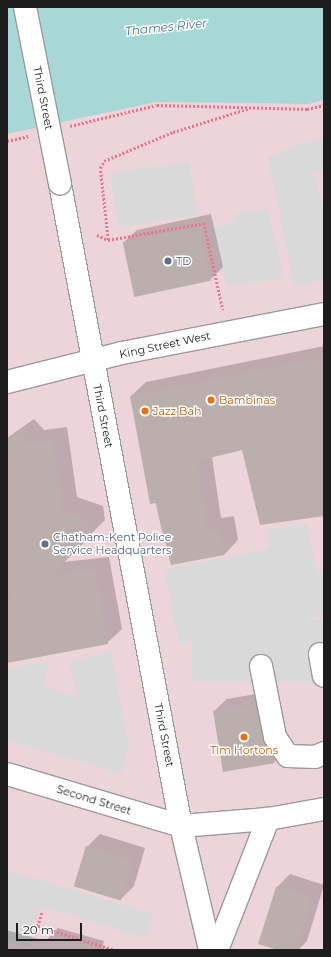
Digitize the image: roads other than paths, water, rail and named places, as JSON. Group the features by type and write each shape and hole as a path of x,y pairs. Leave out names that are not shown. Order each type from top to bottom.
{"street":[{"name":"Third Street","path":"25,7 60,184 92,363 181,826 210,950"},
{"name":"King Street West","path":"7,382 92,363 122,353 324,314"},
{"path":"320,654 324,676"},
{"path":"261,666 275,737 288,756 315,758 324,753"},
{"name":"Second Street","path":"7,774 181,826"},
{"path":"181,826 268,819 324,809"},
{"path":"217,950 268,819"}],"water":[{"name":"Thames River","path":"7,7 324,7 324,100 309,104 156,102 7,134"}],"place":[{"name":"TD","path":"168,261"},
{"name":"Bambinas","path":"211,400"},
{"name":"Jazz Bah","path":"145,411"},
{"name":"Chatham-Kent Police Service Headquarters","path":"45,544"},
{"name":"Tim Hortons","path":"244,737"}]}
